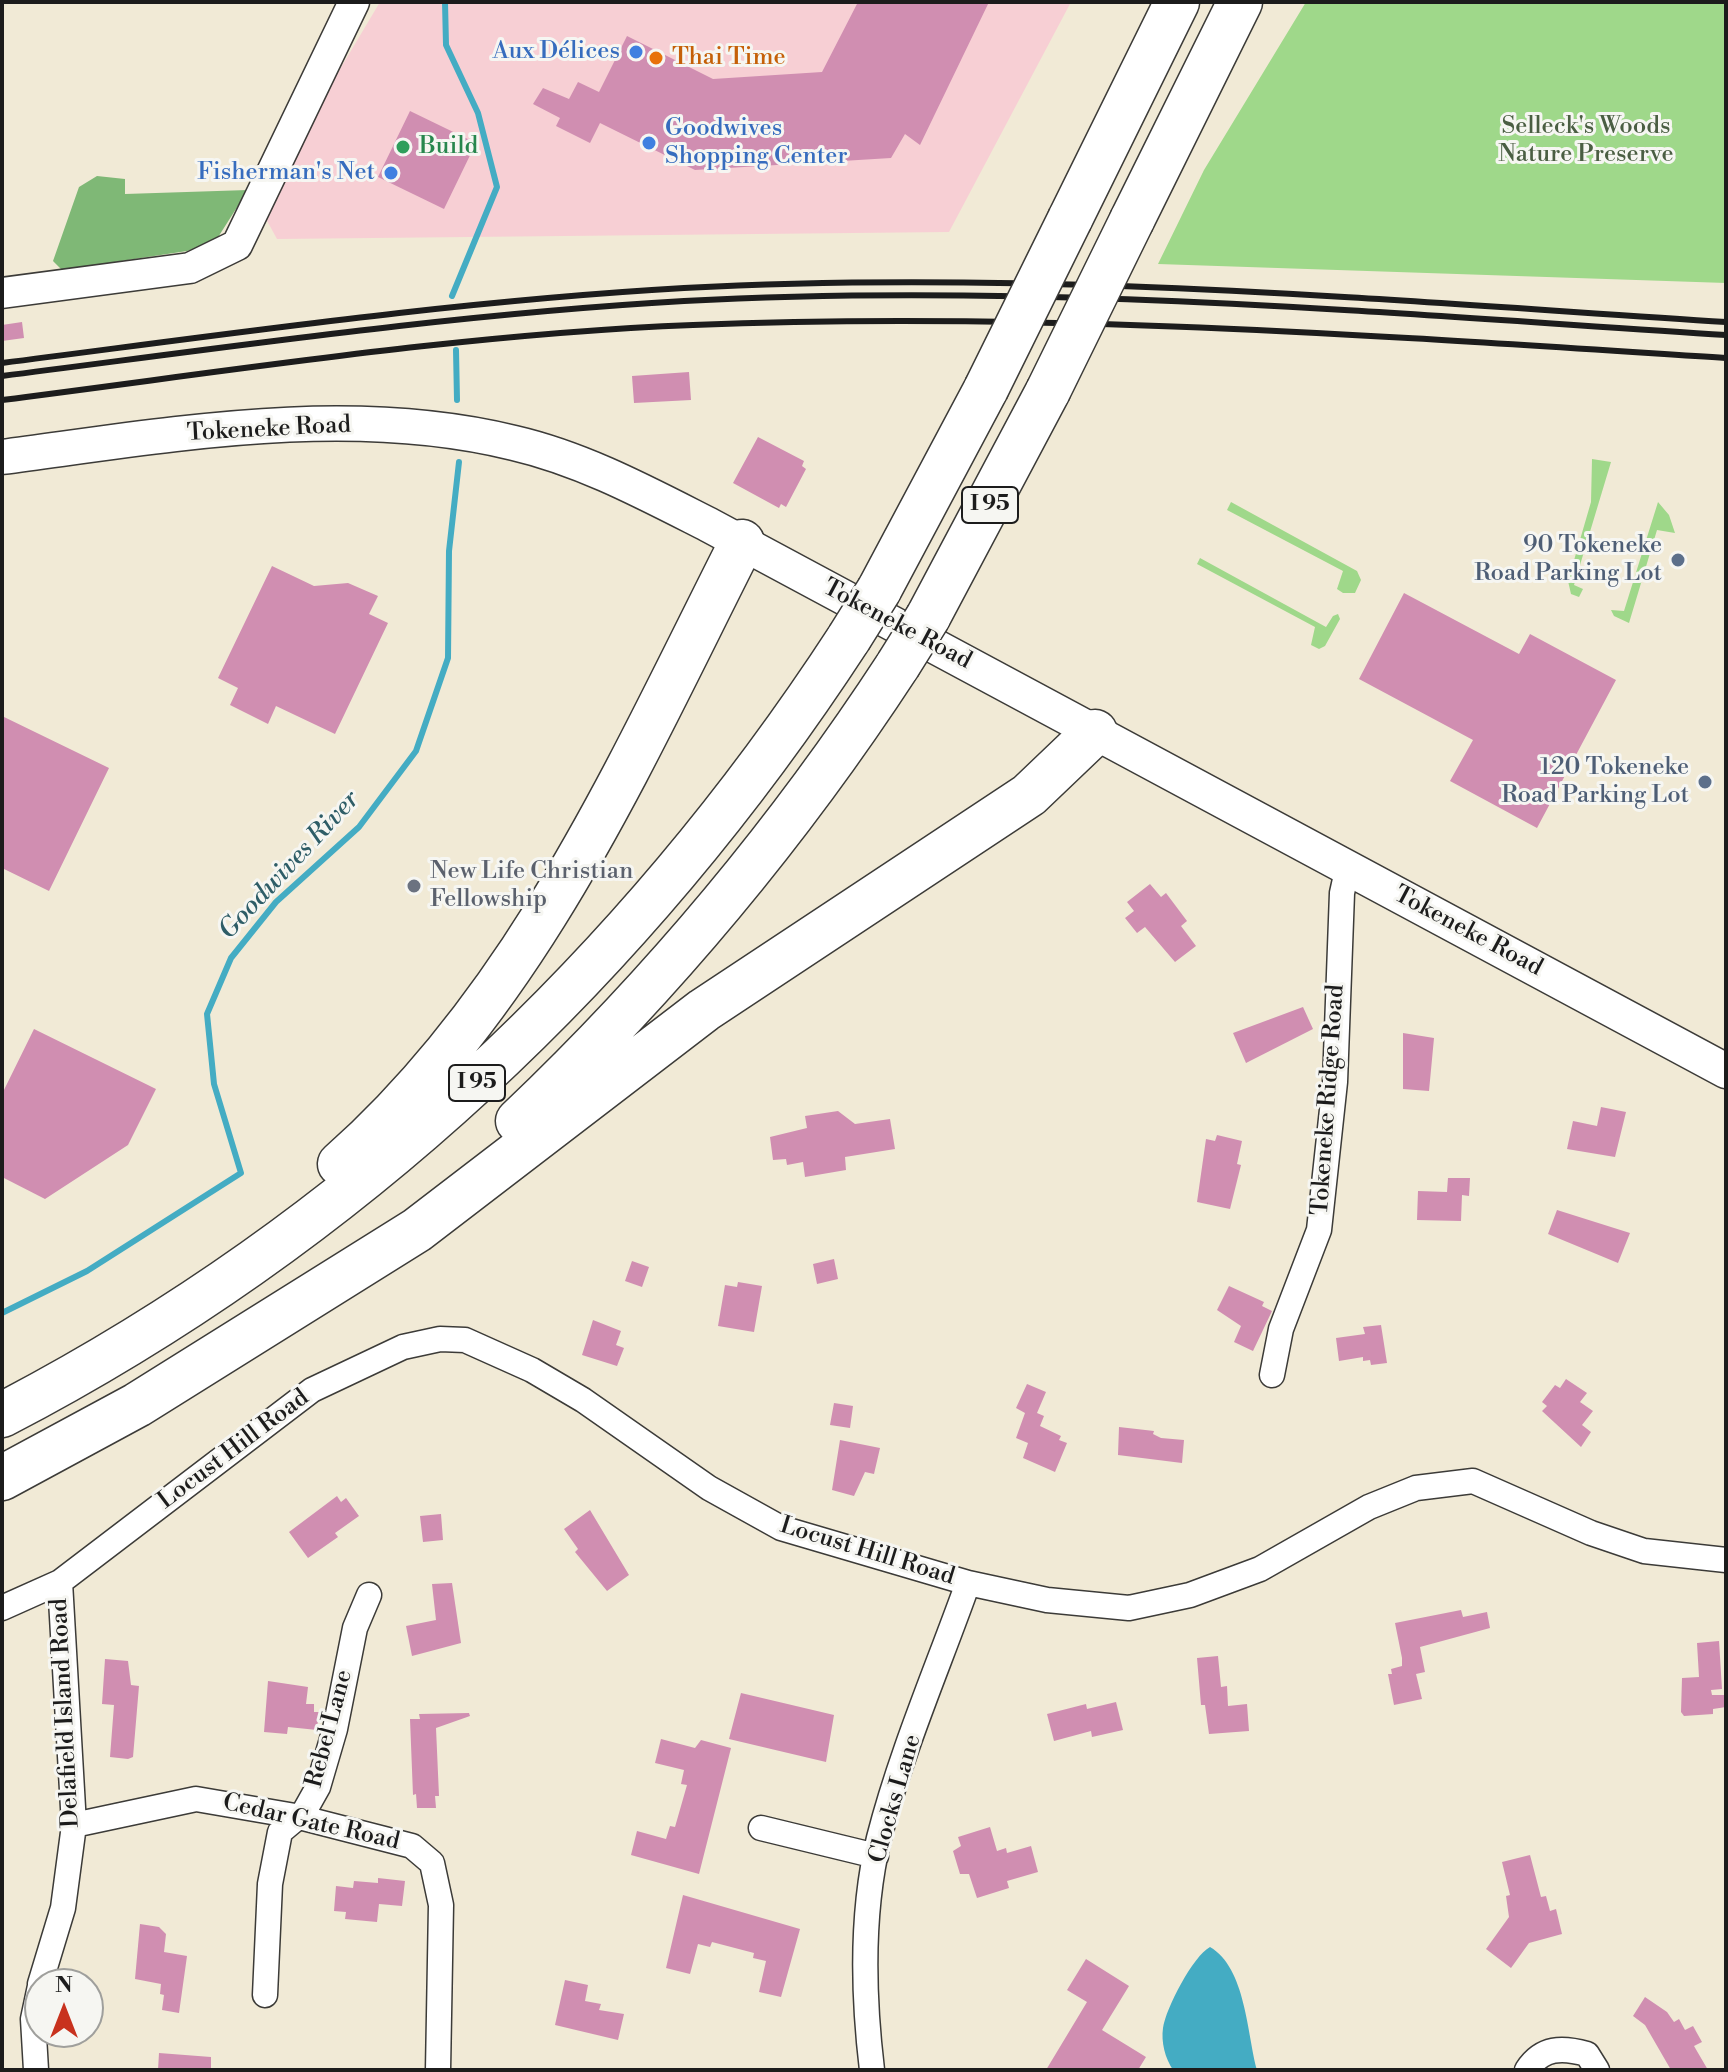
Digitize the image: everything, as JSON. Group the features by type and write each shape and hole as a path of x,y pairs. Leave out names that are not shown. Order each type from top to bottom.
{"highway":[{"name":"I 95","path":"2,1415 101,1361 238,1274 312,1220 420,1133 534,1029 628,930 689,858 783,736 879,590 986,389 1177,2"},
{"name":"I 95","path":"2,1478 204,1364 392,1229 510,1128 578,1064 674,962 774,842 928,617 966,551 1048,391 1240,2"},
{"path":"1138,209 1263,2"},
{"path":"101,1361 357,1149 413,1095 472,1025 513,968 556,897 742,542"},
{"path":"204,1364 466,1195 704,1010 1029,795 1095,732"}],"main road":[{"name":"Tokeneke Road","path":"5,462 257,427 311,424 446,431 515,443 585,465 742,542 1726,1071"}],"street":[{"path":"2,293 190,268 237,245 354,2"},
{"name":"Tokeneke Ridge Road","path":"1272,1375 1281,1329 1319,1230 1335,1082 1342,893 1348,866"},
{"name":"Locust Hill Road","path":"2,1608 60,1582 312,1390 403,1347 440,1339 465,1340 532,1370 583,1400 709,1488 781,1528 968,1583 1047,1600 1129,1608 1190,1595 1260,1569 1369,1507 1416,1488 1473,1481 1591,1533 1644,1551 1726,1560"},
{"name":"Delafield Island Road","path":"45,1968 63,1908 74,1825 60,1582"},
{"name":"Clocks Lane","path":"872,2070 867,2028 867,1924 876,1856 886,1815 968,1583"},
{"name":"Rebel Lane","path":"265,1995 270,1884 280,1832 295,1816 304,1812 318,1787 335,1729 355,1628 369,1595"},
{"name":"Cedar Gate Road","path":"74,1825 196,1799 295,1816 412,1846 432,1863 441,1905 438,2070"},
{"path":"761,1828 876,1856"},
{"name":"Delafield Island Road","path":"35,2048 36,2070"},
{"path":"1527,2070 1544,2052 1565,2048 1587,2054 1597,2070"}],"shaded area":[{"name":"Goodwives Shopping Center","path":"380,2 1071,2 949,232 277,239 265,217 321,101"}],"green space":[{"name":"Selleck's Woods Nature Preserve","path":"1306,2 1726,2 1726,283 1158,264 1204,170"},
{"path":"97,176 125,179 125,194 248,190 215,242 187,251 62,270 53,261 79,187"},
{"path":"1592,459 1611,462 1574,585 1583,589 1579,597 1571,594 1568,581 1591,502"},
{"path":"1231,502 1357,571 1361,580 1355,593 1343,593 1337,589 1343,571 1227,510"},
{"path":"1658,502 1669,515 1675,533 1657,530 1629,623 1614,616 1611,610 1624,611"},
{"path":"1200,558 1326,627 1338,614 1340,619 1325,646 1319,649 1311,645 1315,627 1197,564"}],"water":[{"path":"1210,1947 1222,1957 1238,1986 1257,2070 1173,2070 1168,2060 1163,2033 1169,2008 1188,1971"}],"building":[{"path":"858,2 989,2 920,145 905,134 891,158 695,170 600,123 590,143 556,126 560,118 533,104 543,88 569,99 578,82 599,92 627,36 713,79 822,72"},
{"path":"410,111 476,143 444,209 378,177"},
{"path":"22,322 24,338 2,341 2,325"},
{"path":"689,372 691,400 634,403 632,376"},
{"path":"758,437 804,461 802,466 806,469 786,507 781,504 779,508 733,483"},
{"path":"272,566 314,586 348,583 378,596 369,614 388,623 335,734 276,706 268,724 230,705 238,688 218,678"},
{"path":"1404,593 1519,654 1530,634 1616,680 1537,828 1450,781 1473,740 1359,679"},
{"path":"2,716 109,768 49,891 2,868"},
{"path":"1150,884 1161,897 1166,893 1187,921 1181,926 1196,946 1175,962 1145,927 1137,933 1125,918 1134,911 1127,902"},
{"path":"1303,1007 1313,1029 1246,1063 1233,1033"},
{"path":"34,1029 156,1089 128,1145 45,1199 2,1177 2,1094"},
{"path":"1403,1033 1434,1038 1429,1091 1403,1089"},
{"path":"1601,1107 1626,1112 1615,1157 1567,1149 1573,1121 1597,1126"},
{"path":"838,1111 855,1124 890,1119 895,1149 845,1157 846,1170 805,1177 803,1162 787,1165 786,1159 773,1160 770,1137 807,1128 805,1116"},
{"path":"1217,1135 1242,1141 1237,1164 1241,1165 1230,1209 1197,1202 1206,1139 1215,1141"},
{"path":"1448,1178 1470,1178 1469,1196 1462,1195 1461,1221 1417,1220 1418,1191 1447,1192"},
{"path":"1557,1210 1630,1233 1618,1263 1548,1234"},
{"path":"834,1259 838,1279 817,1284 813,1264"},
{"path":"632,1261 649,1267 642,1287 625,1281"},
{"path":"738,1282 762,1286 754,1332 718,1326 725,1285 737,1287"},
{"path":"1229,1286 1264,1302 1262,1306 1272,1311 1253,1351 1234,1342 1241,1326 1217,1310"},
{"path":"593,1320 621,1331 616,1345 624,1348 617,1366 582,1355"},
{"path":"1381,1325 1387,1363 1371,1365 1370,1360 1363,1361 1363,1357 1339,1361 1336,1338 1365,1334 1363,1327"},
{"path":"1566,1379 1587,1393 1580,1402 1593,1411 1582,1425 1591,1432 1581,1447 1542,1411 1547,1406 1542,1402 1555,1385 1560,1388"},
{"path":"1027,1384 1046,1392 1037,1413 1044,1416 1040,1426 1061,1436 1059,1440 1067,1443 1055,1472 1023,1458 1028,1443 1016,1438 1025,1413 1016,1408"},
{"path":"834,1403 853,1406 850,1428 830,1425"},
{"path":"1119,1427 1154,1431 1153,1434 1161,1438 1184,1440 1182,1463 1118,1455"},
{"path":"840,1440 880,1448 874,1474 865,1472 854,1496 832,1490"},
{"path":"337,1496 341,1502 346,1498 359,1516 335,1533 338,1537 308,1558 289,1532"},
{"path":"590,1510 629,1575 607,1591 575,1552 578,1549 564,1529"},
{"path":"441,1514 443,1540 423,1542 420,1516"},
{"path":"452,1583 461,1643 412,1656 406,1626 436,1620 432,1584"},
{"path":"1461,1610 1463,1617 1487,1612 1490,1628 1420,1647 1425,1672 1416,1674 1422,1699 1394,1705 1388,1674 1392,1674 1391,1669 1402,1666 1395,1623"},
{"path":"1719,1641 1722,1689 1711,1690 1712,1695 1726,1695 1726,1707 1713,1709 1713,1714 1684,1716 1681,1712 1682,1678 1699,1677 1697,1643"},
{"path":"1218,1656 1221,1687 1227,1686 1228,1706 1247,1704 1249,1731 1209,1734 1205,1705 1201,1705 1197,1658"},
{"path":"105,1659 128,1661 131,1685 139,1686 133,1757 128,1759 110,1757 114,1705 102,1704"},
{"path":"268,1681 308,1687 306,1704 314,1704 314,1712 319,1712 317,1730 288,1727 287,1734 264,1732"},
{"path":"741,1693 834,1715 826,1762 729,1739"},
{"path":"1116,1702 1123,1730 1092,1737 1091,1731 1054,1741 1047,1714 1086,1704 1087,1709"},
{"path":"469,1713 470,1716 436,1728 439,1796 435,1796 436,1808 417,1808 416,1794 413,1795 410,1719 420,1719 419,1714"},
{"path":"661,1739 695,1748 701,1740 731,1748 699,1874 631,1855 637,1831 666,1839 670,1826 675,1827 687,1785 681,1784 684,1770 655,1763"},
{"path":"990,1827 997,1851 1006,1848 1007,1853 1031,1846 1038,1872 1007,1881 1009,1888 977,1898 969,1874 960,1874 953,1851 961,1846 958,1837"},
{"path":"1530,1855 1541,1897 1546,1896 1550,1911 1556,1909 1562,1934 1529,1943 1511,1968 1486,1949 1509,1917 1506,1896 1510,1895 1502,1862"},
{"path":"378,1878 405,1881 402,1906 379,1904 377,1922 345,1919 346,1912 334,1911 336,1886 353,1888 354,1881 378,1883"},
{"path":"683,1895 800,1929 781,1997 759,1992 766,1961 753,1958 754,1953 712,1942 710,1947 698,1944 690,1974 666,1968"},
{"path":"140,1924 159,1927 166,1934 164,1952 187,1956 179,2013 162,2010 164,1995 160,1994 161,1984 135,1979"},
{"path":"1086,1959 1129,1986 1102,2030 1146,2057 1138,2070 1046,2070 1087,2002 1067,1990"},
{"path":"565,1980 588,1985 585,2001 601,2004 599,2010 624,2014 618,2040 555,2025"},
{"path":"1645,1997 1667,2012 1674,2022 1679,2019 1685,2030 1693,2026 1702,2042 1694,2046 1708,2070 1671,2070 1645,2025 1633,2016"},
{"path":"159,2053 211,2057 211,2070 158,2070"}],"waterway":[{"name":"Goodwives River","path":"445,2 446,45 478,113 497,187 452,296"},
{"name":"Goodwives River","path":"456,350 457,400"},
{"name":"Goodwives River","path":"2,1313 87,1271 241,1173 214,1084 207,1014 231,958 276,902 359,827 416,751 448,658 449,551 459,462"}],"railway":[{"path":"2,363 513,301 684,288 814,283 945,282 1205,290 1726,322"},
{"path":"2,376 343,332 513,314 684,301 814,296 945,295 1205,303 1726,335"},
{"path":"2,400 520,336 693,325 822,321 1081,323 1210,328 1726,358"}],"place":[{"name":"Aux Délices","path":"636,52"},
{"name":"Thai Time","path":"656,58"},
{"name":"Goodwives Shopping Center","path":"649,143"},
{"name":"Build","path":"403,147"},
{"name":"Fisherman's Net","path":"391,173"},
{"name":"90 Tokeneke Road Parking Lot","path":"1678,560"},
{"name":"120 Tokeneke Road Parking Lot","path":"1705,782"},
{"name":"New Life Christian Fellowship","path":"414,886"}]}
